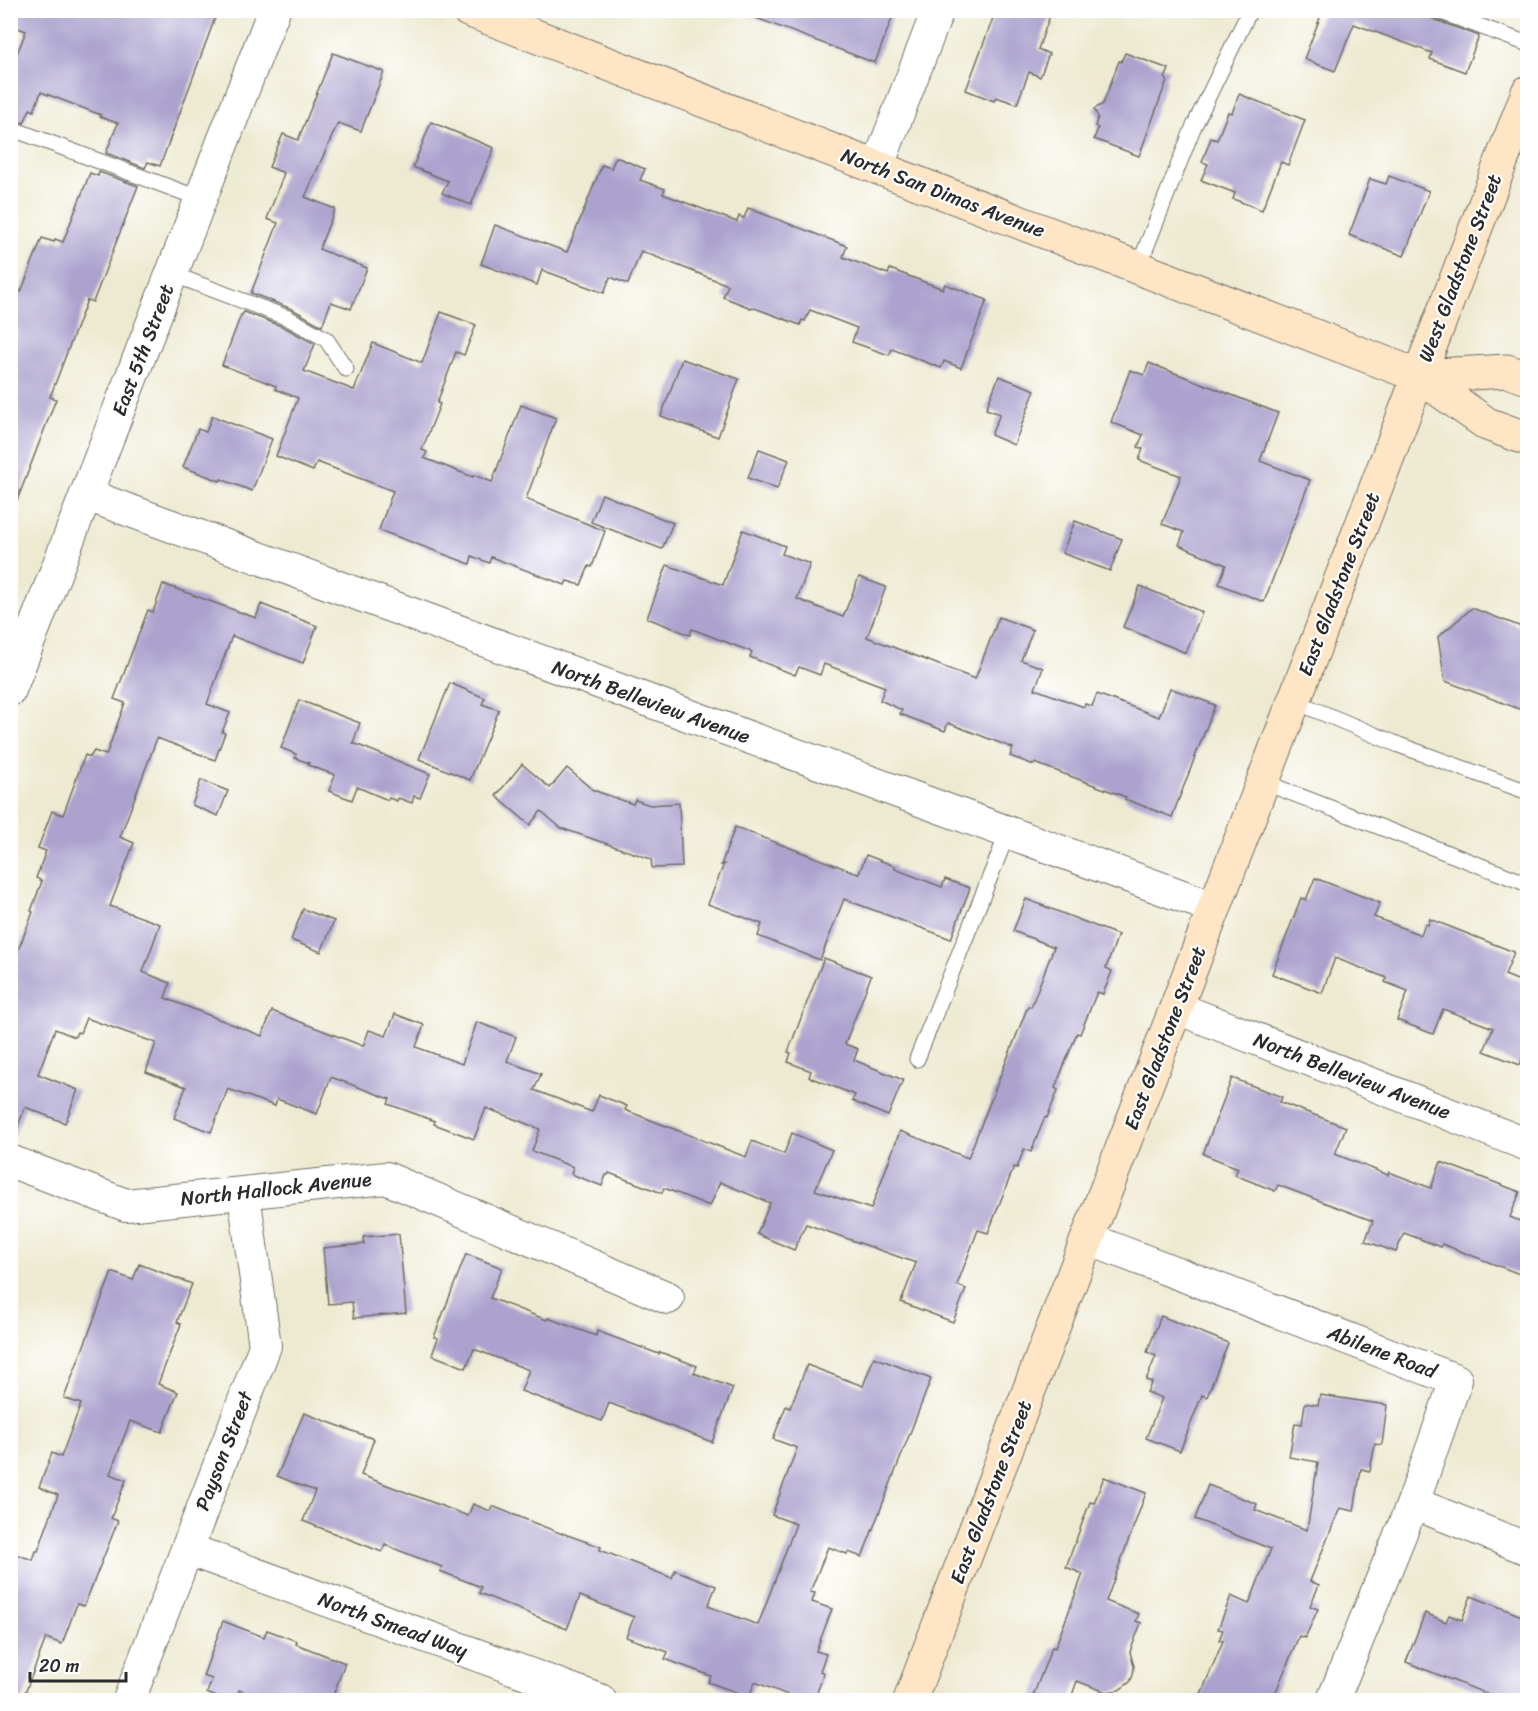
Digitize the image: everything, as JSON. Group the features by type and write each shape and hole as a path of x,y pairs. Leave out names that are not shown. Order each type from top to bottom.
{"main road":[{"name":"North San Dimas Avenue","path":"468,10 1419,376 1487,423 1527,439"},
{"name":"West Gladstone Street","path":"1419,376 1527,93"},
{"name":"North San Dimas Avenue","path":"1419,376 1507,371 1527,378"},
{"name":"East Gladstone Street","path":"910,1701 1419,376"}],"street":[{"name":"East 5th Street","path":"10,690 274,10"},
{"path":"877,168 938,10"},
{"name":"North Belleview Avenue","path":"87,495 1215,908"},
{"name":"North Belleview Avenue","path":"1177,1008 1527,1145"},
{"name":"North Hallock Avenue","path":"10,1161 126,1205 386,1178 668,1298"},
{"name":"Payson Street","path":"129,1701 265,1346 244,1194"},
{"name":"Abilene Road","path":"1088,1239 1456,1380 1413,1503 1333,1701"},
{"path":"1413,1503 1527,1549"},
{"name":"North Smead Way","path":"187,1548 600,1701"}],"lane":[{"path":"1138,268 1193,128 1250,10"},
{"path":"1436,10 1527,44"},
{"path":"10,128 201,199"},
{"path":"172,274 288,318 307,328 326,339 346,369"},
{"path":"1294,701 1399,745 1527,792"},
{"path":"1263,782 1527,884"},
{"path":"917,1059 1008,832"}],"building":[{"path":"10,10 218,10 160,166 148,162 145,168 106,153 118,123 41,92 34,111 30,109 24,123 10,119 10,72 26,31 10,25"},
{"path":"743,10 895,10 875,63 743,13"},
{"path":"996,10 1052,10 1038,49 1049,54 1040,77 1029,72 1017,104 996,97 994,101 966,90"},
{"path":"1323,10 1426,10 1428,16 1433,19 1479,36 1465,72 1430,59 1432,53 1354,24 1335,71 1304,59"},
{"path":"333,53 384,72 361,131 338,123 305,197 335,209 319,249 367,268 351,309 331,302 322,326 292,309 251,293 278,223 267,219 284,173 269,167 283,134 298,140"},
{"path":"1125,53 1169,69 1139,156 1094,139 1098,128 1095,126 1098,117 1094,109 1103,104 1119,61 1121,62"},
{"path":"1239,94 1305,120 1288,165 1281,162 1262,210 1233,199 1235,193 1201,180 1208,164 1202,162 1211,138 1217,140 1228,112 1232,113"},
{"path":"431,122 494,148 471,205 442,193 448,181 413,167"},
{"path":"616,157 645,169 640,180 665,189 663,194 737,222 739,216 744,218 748,208 847,246 843,257 888,274 890,269 943,289 945,284 987,300 961,368 944,361 941,368 892,349 889,355 852,342 857,328 810,310 805,321 802,320 800,325 751,308 723,297 728,285 641,251 628,284 610,277 604,293 542,270 537,285 481,264 495,225 567,252 602,165 611,168"},
{"path":"99,172 138,186 93,302 87,300 50,397 56,399 13,511 10,510 10,287 21,292 42,238 63,242 90,173 98,176"},
{"path":"1389,176 1429,191 1404,256 1349,235 1370,179 1386,184"},
{"path":"244,312 284,327 315,344 304,371 354,390 373,343 422,363 441,312 476,325 464,355 456,352 437,403 440,404 422,450 427,452 424,458 492,482 521,405 556,418 526,499 605,531 592,567 589,566 581,585 567,581 565,585 491,557 489,563 472,556 470,564 379,530 393,491 317,462 313,471 276,456 298,398 275,389 276,386 222,365"},
{"path":"682,359 739,379 718,437 661,416"},
{"path":"1149,363 1278,413 1260,461 1310,480 1264,602 1219,584 1226,565 1179,545 1184,532 1162,524 1181,476 1139,460 1143,449 1138,447 1143,435 1111,422 1130,370 1144,375"},
{"path":"999,376 1035,390 1014,445 991,435 1000,414 986,409"},
{"path":"212,416 272,439 252,491 183,467 198,429 206,432"},
{"path":"759,449 789,460 777,489 748,478"},
{"path":"602,494 673,523 662,549 591,522"},
{"path":"1075,521 1122,539 1110,571 1062,553"},
{"path":"743,530 785,546 782,554 810,564 797,599 843,617 859,577 886,587 867,637 975,679 999,617 1033,630 1021,660 1043,668 1035,689 1084,707 1085,704 1092,706 1097,694 1159,717 1170,688 1215,705 1172,817 1125,799 1126,797 1010,756 1013,748 948,723 945,731 900,714 902,710 880,700 885,687 824,664 820,675 799,667 795,675 750,657 752,652 692,629 690,635 647,618 667,565 723,585"},
{"path":"163,584 256,618 261,604 317,626 303,663 232,636 207,704 230,713 222,732 225,733 215,760 157,738 120,837 134,843 110,906 160,924 143,972 170,983 165,998 262,1036 272,1011 363,1046 369,1030 386,1036 395,1014 424,1025 416,1047 462,1064 477,1022 516,1037 507,1061 541,1074 534,1090 592,1112 599,1095 627,1106 625,1110 746,1157 752,1141 784,1154 792,1133 832,1150 815,1190 871,1209 900,1131 968,1158 1028,1006 1031,1007 1054,947 1013,931 1026,899 1118,935 1106,968 1112,971 1103,994 1097,992 1080,1034 1077,1033 1055,1088 1058,1090 1031,1152 1024,1149 1017,1168 1014,1167 988,1233 978,1230 957,1285 966,1289 953,1322 901,1302 916,1263 806,1224 794,1250 757,1234 770,1203 720,1182 710,1206 664,1188 662,1193 609,1173 602,1186 571,1174 573,1167 532,1151 540,1129 486,1108 474,1139 434,1124 435,1121 388,1104 390,1099 331,1077 317,1114 277,1099 275,1106 228,1089 211,1132 174,1118 186,1087 146,1072 156,1043 86,1018 80,1033 77,1032 75,1037 55,1029 38,1074 78,1090 65,1123 25,1107 13,1140 10,1140 10,971 33,912 31,911 42,881 36,878 46,851 38,848 52,811 63,815 85,755 90,757 94,751 106,755 125,703 114,699 148,610 153,612"},
{"path":"1140,586 1202,612 1186,653 1123,627"},
{"path":"1472,608 1527,629 1527,712 1445,681 1438,637"},
{"path":"450,683 485,698 482,704 499,710 470,780 419,759"},
{"path":"299,700 360,723 353,743 430,774 420,798 414,796 412,803 398,798 397,801 389,798 388,800 357,787 352,800 329,791 335,775 308,765 309,763 295,758 296,754 281,748"},
{"path":"522,764 550,788 567,768 593,790 633,804 635,800 650,805 679,803 682,867 652,868 651,859 561,828 541,811 530,825 496,796"},
{"path":"201,780 228,791 218,816 192,805"},
{"path":"735,827 859,874 866,855 942,887 945,879 970,888 951,939 844,899 820,960 758,936 762,924 708,904 724,864 721,865"},
{"path":"1315,878 1380,903 1374,917 1421,935 1425,924 1428,925 1430,919 1514,952 1505,975 1527,984 1527,1044 1520,1065 1484,1051 1493,1028 1443,1009 1433,1034 1397,1020 1408,991 1385,982 1387,978 1335,958 1322,993 1272,974 1301,898 1306,900"},
{"path":"303,909 334,921 321,952 291,940"},
{"path":"824,958 871,976 845,1044 858,1049 854,1060 903,1080 888,1116 852,1101 855,1095 809,1077 811,1071 788,1062 791,1053 788,1052"},
{"path":"1232,1078 1282,1097 1280,1102 1346,1127 1335,1154 1388,1175 1389,1172 1431,1188 1441,1162 1520,1192 1510,1217 1527,1224 1527,1277 1442,1244 1441,1247 1404,1233 1396,1252 1365,1241 1373,1221 1278,1185 1275,1191 1235,1175 1238,1168 1203,1154"},
{"path":"399,1234 406,1313 354,1318 352,1302 328,1304 323,1248 364,1244 363,1237"},
{"path":"466,1254 502,1268 490,1298 596,1336 597,1331 659,1354 660,1352 697,1366 694,1373 733,1388 712,1442 609,1403 602,1421 521,1391 529,1370 474,1349 466,1368 432,1355 438,1338 434,1337"},
{"path":"139,1264 192,1284 177,1322 181,1324 158,1384 178,1392 162,1432 130,1421 110,1474 126,1480 111,1518 118,1521 84,1606 77,1604 62,1644 46,1638 22,1701 10,1701 10,1552 33,1560 38,1551 58,1495 39,1487 52,1453 61,1457 81,1404 64,1398 112,1272 133,1280"},
{"path":"1161,1316 1228,1343 1207,1397 1202,1395 1180,1451 1146,1438 1162,1398 1147,1392 1152,1382 1146,1380 1156,1356 1147,1352"},
{"path":"874,1357 931,1379 862,1557 828,1547 810,1592 815,1593 812,1602 832,1609 816,1651 826,1654 820,1671 824,1673 814,1701 803,1701 755,1682 749,1697 708,1682 711,1676 665,1659 668,1652 626,1637 634,1617 580,1596 567,1629 479,1593 481,1587 440,1571 442,1567 385,1545 382,1552 303,1521 315,1491 277,1476 304,1413 374,1439 361,1475 468,1516 473,1504 490,1511 492,1506 601,1547 600,1550 672,1578 675,1570 716,1586 708,1606 758,1625 796,1524 772,1515 797,1448 773,1439 786,1406 790,1408 807,1365 863,1386"},
{"path":"1320,1395 1387,1405 1382,1445 1375,1444 1370,1471 1361,1469 1354,1511 1340,1508 1310,1581 1319,1585 1310,1606 1318,1609 1305,1638 1299,1636 1272,1701 1198,1701 1223,1641 1219,1640 1223,1630 1218,1629 1231,1596 1249,1604 1271,1549 1195,1519 1208,1485 1257,1504 1255,1510 1307,1530 1318,1462 1289,1457 1295,1423 1302,1424 1305,1403 1318,1405"},
{"path":"1104,1477 1146,1493 1106,1601 1139,1614 1136,1621 1141,1623 1130,1652 1134,1666 1133,1675 1130,1682 1119,1690 1106,1692 1077,1681 1070,1701 1031,1701 1052,1647 1055,1648 1083,1574 1066,1567 1090,1502 1094,1503"},
{"path":"1471,1596 1527,1618 1527,1701 1505,1701 1406,1662 1425,1613 1446,1622 1449,1615 1462,1620"},
{"path":"223,1621 264,1637 267,1630 345,1663 331,1701 268,1701 239,1690 235,1701 226,1701 207,1693 212,1679 203,1676"}]}
